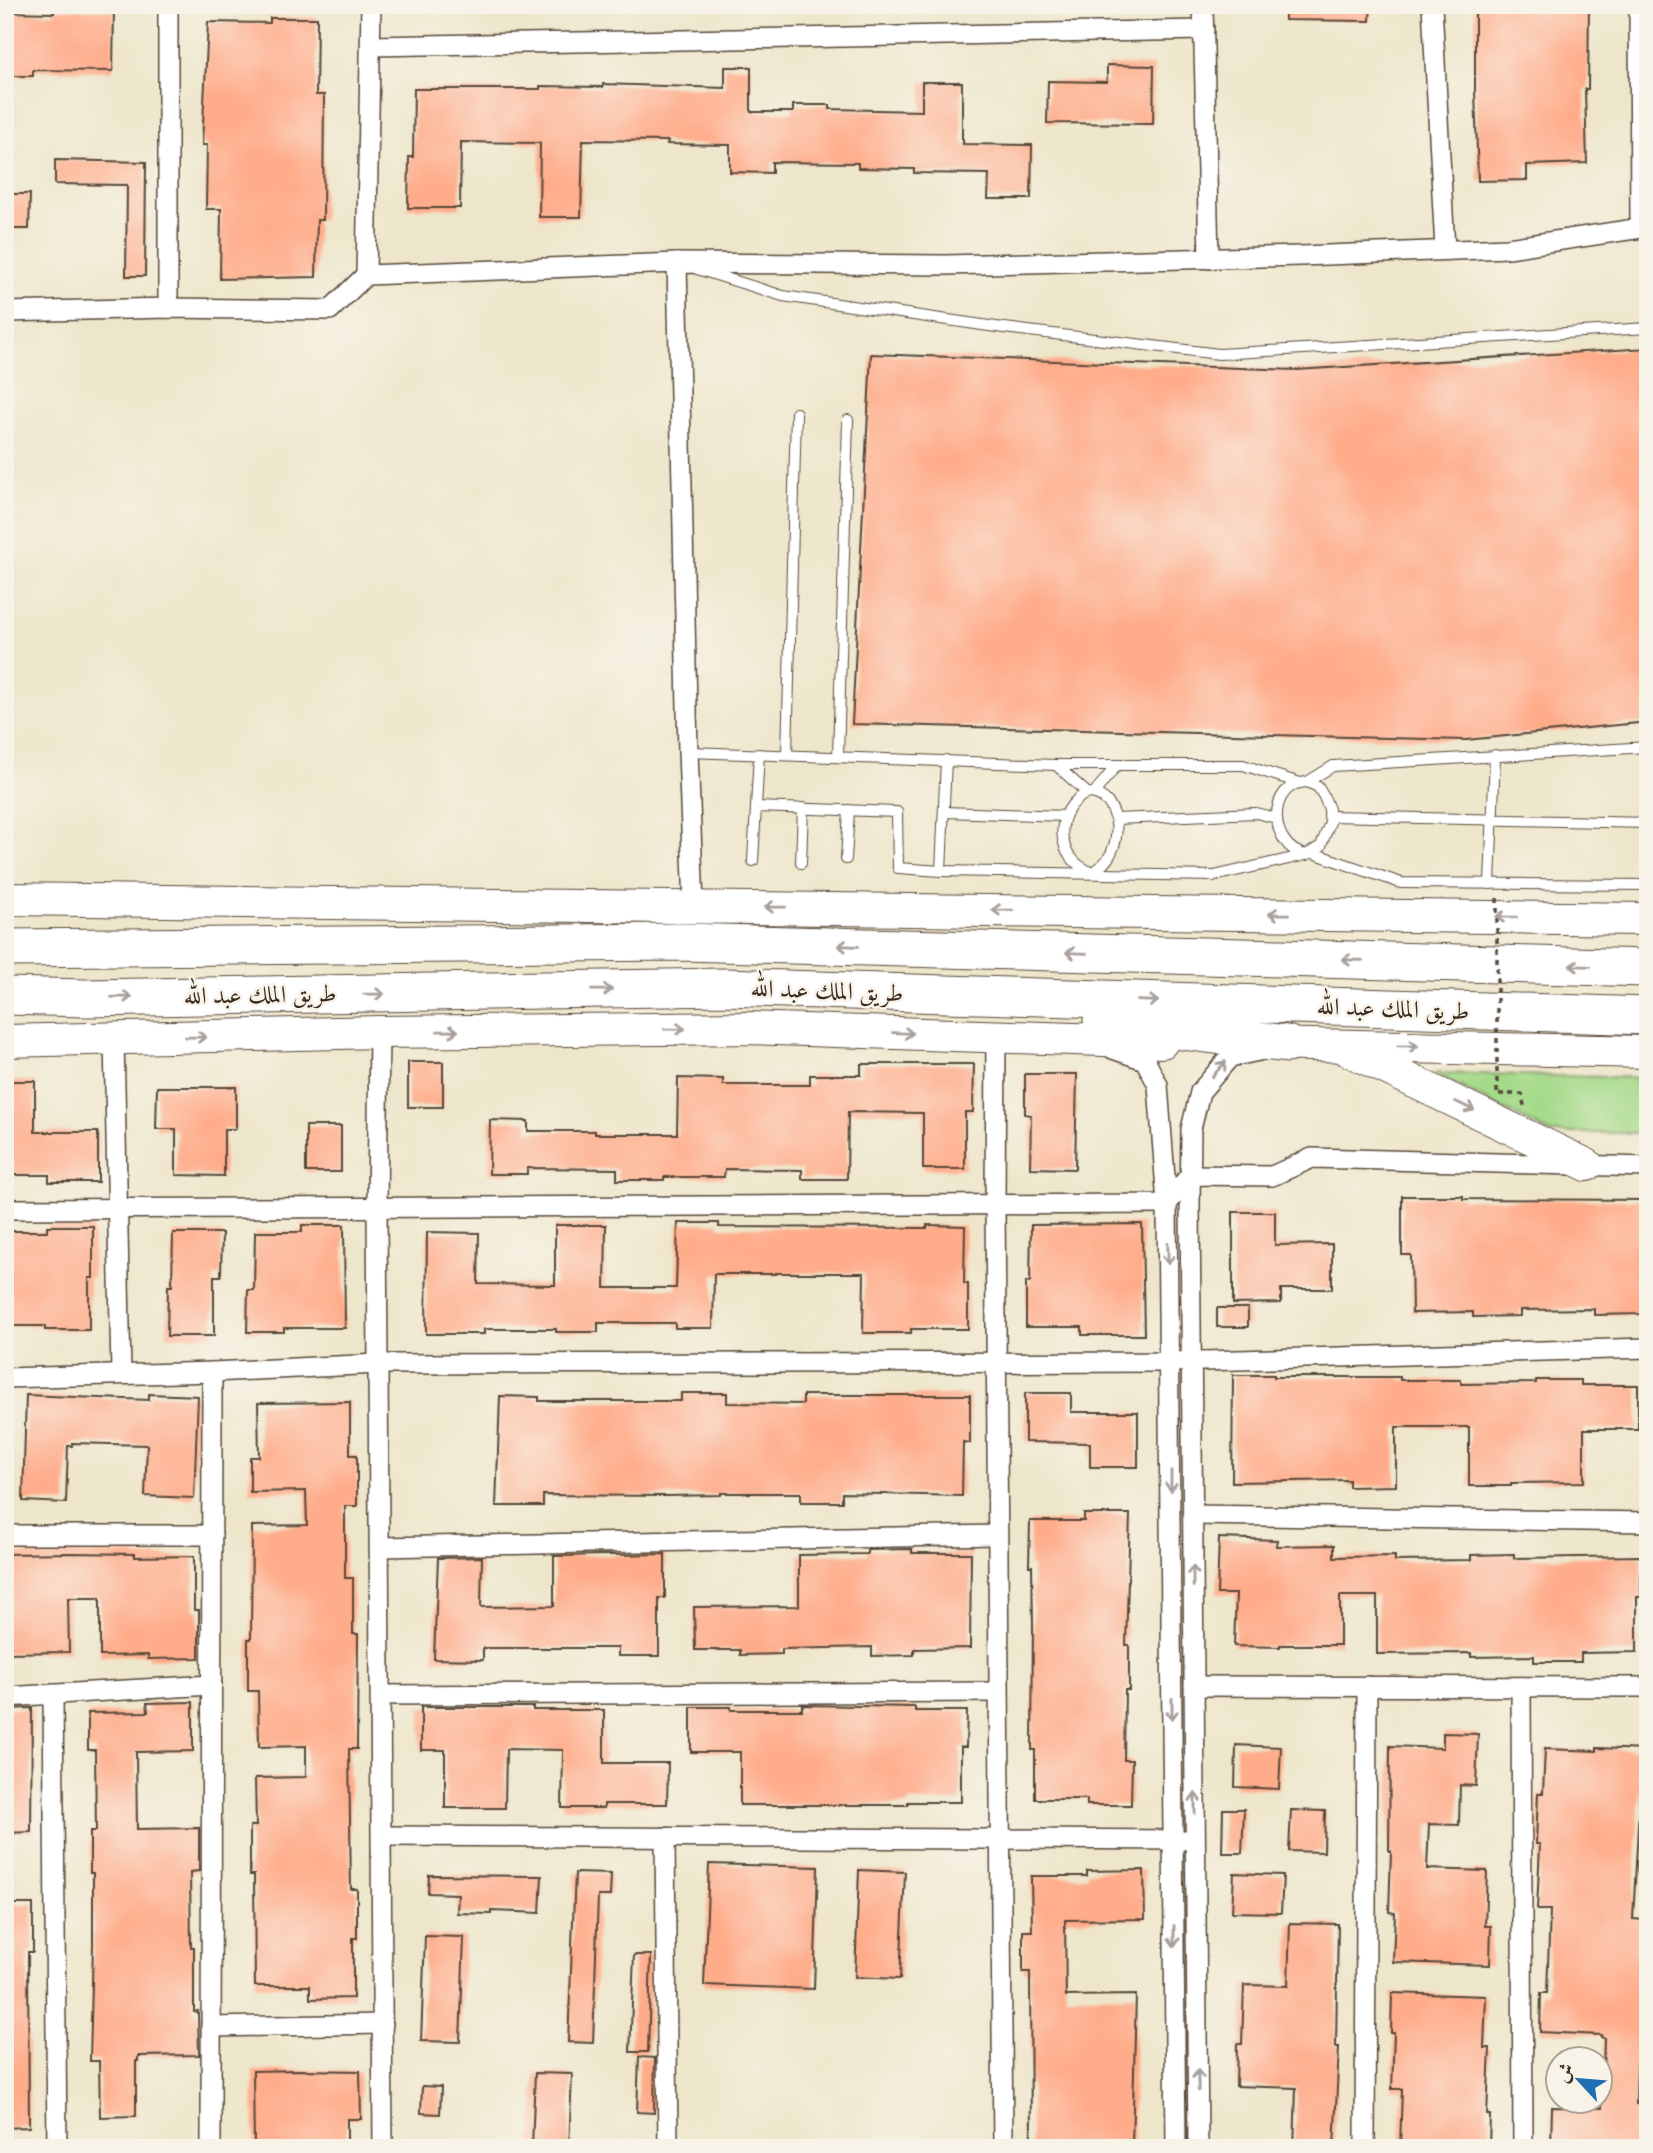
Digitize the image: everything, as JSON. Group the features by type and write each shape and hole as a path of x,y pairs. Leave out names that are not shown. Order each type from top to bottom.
{"highway":[{"path":"5,922 236,944"},
{"name":"طريق الملك عبد الله","path":"5,947 683,942 1648,968"},
{"path":"724,987 1126,1024 1287,1044"},
{"name":"طريق الملك عبد الله","path":"5,996 86,998 724,987 1648,1016"},
{"path":"5,1007 86,998"}],"main road":[{"path":"5,899 1648,919"},
{"name":"طريق الملك عبد الله","path":"5,1041 379,1032 747,1028 1074,1041 1648,1052"},
{"path":"1338,1044 1587,1166"}],"street":[{"path":"168,5 168,307"},
{"path":"366,275 371,5"},
{"path":"1203,5 1209,259"},
{"path":"1433,5 1445,250"},
{"path":"5,312 168,307 330,310 366,275 677,263 945,265 1508,248 1644,227 1639,5"},
{"path":"372,46 1204,30"},
{"path":"677,263 694,906"},
{"path":"379,1032 377,1208 383,2148"},
{"path":"996,1037 997,1535 1003,2148"},
{"path":"114,1039 121,1374"},
{"path":"1074,1041 1123,1051 1145,1060 1158,1084 1167,1204 1170,1362 1176,2148"},
{"path":"1198,2148 1191,1129 1200,1092 1230,1057 1287,1044"},
{"path":"1190,1175 1272,1176 1312,1158 1648,1167"},
{"path":"1167,1204 1190,1175"},
{"path":"5,1209 1167,1204"},
{"path":"5,1378 379,1364 1170,1362 1648,1348"},
{"path":"211,2148 212,1372"},
{"path":"1193,1515 1648,1522"},
{"path":"5,1535 212,1535"},
{"path":"380,1547 997,1535"},
{"path":"5,1697 212,1685"},
{"path":"1194,1686 1648,1687"},
{"path":"1365,2148 1367,1686"},
{"path":"1521,1687 1523,2148"},
{"path":"381,1695 999,1692"},
{"path":"53,1694 57,2148"},
{"path":"382,1836 1196,1840"},
{"path":"665,1837 668,2148"},
{"path":"211,2027 383,2024"}],"lane":[{"path":"677,263 783,296 996,327 1219,354 1648,328"},
{"path":"787,755 796,413"},
{"path":"838,757 848,420"},
{"path":"1648,747 1333,766 1283,795 1276,818 1284,841 1299,854 1309,854 1401,883 1648,885"},
{"path":"688,752 1056,765 1243,765 1318,788 1329,809 1329,816 1321,846 1309,854 1214,876 898,868 897,811 756,807"},
{"path":"753,861 759,754"},
{"path":"1490,884 1495,755"},
{"path":"942,871 946,760"},
{"path":"1056,765 1091,793 1104,798 1115,819 1116,845 1104,867 1091,872 1079,868 1067,852 1063,840 1065,816 1070,806 1091,793 1117,765"},
{"path":"801,863 803,808"},
{"path":"846,859 849,810"},
{"path":"944,811 1065,816"},
{"path":"1115,819 1256,813 1276,818"},
{"path":"1329,816 1648,823"}],"path":[{"path":"1497,898 1497,1094 1522,1094"}],"green space":[{"path":"1434,1073 1648,1078 1648,1133 1550,1133"}],"building":[{"path":"1285,5 1371,5 1370,21 1285,20"},
{"path":"1475,5 1589,5 1588,89 1585,89 1587,163 1527,165 1527,180 1478,181"},
{"path":"54,9 114,10 113,71 33,70 33,76 5,76 5,12 54,13"},
{"path":"270,18 317,18 316,95 324,95 323,220 317,220 316,277 220,279 221,209 206,209 207,145 202,145 208,22 270,23"},
{"path":"1107,65 1154,66 1153,124 1047,123 1048,81 1107,82"},
{"path":"725,67 751,67 751,112 793,112 793,105 830,105 830,109 922,111 922,82 962,82 963,144 1032,145 1031,199 988,199 989,174 914,173 914,169 858,168 858,163 772,162 772,173 730,172 730,145 583,140 581,217 539,217 540,143 461,142 460,208 408,208 409,157 413,157 414,89 540,89 540,86 603,87 603,84 725,88"},
{"path":"55,160 146,162 145,276 126,276 127,185 55,184"},
{"path":"5,194 30,194 29,229 5,229"},
{"path":"1648,348 1648,722 1466,740 852,724 871,354 1296,370"},
{"path":"408,1062 443,1062 443,1107 408,1107"},
{"path":"861,1064 974,1064 973,1112 965,1112 965,1169 923,1169 923,1113 848,1112 847,1179 802,1179 802,1170 725,1169 724,1177 664,1177 664,1180 617,1180 617,1169 527,1168 527,1174 489,1174 490,1120 528,1121 528,1131 677,1134 678,1078 723,1079 723,1085 810,1085 810,1075 861,1075"},
{"path":"1025,1074 1077,1074 1075,1169 1030,1168 1031,1115 1025,1114"},
{"path":"5,1081 35,1081 35,1132 98,1132 98,1182 49,1182 49,1175 5,1175"},
{"path":"157,1087 236,1087 236,1129 224,1129 224,1176 176,1175 176,1129 156,1129"},
{"path":"306,1126 341,1126 341,1172 306,1172"},
{"path":"1402,1196 1648,1200 1648,1256 1643,1256 1643,1314 1594,1315 1594,1309 1520,1310 1520,1316 1473,1317 1473,1312 1412,1313 1411,1255 1402,1255"},
{"path":"1233,1212 1275,1212 1275,1245 1332,1244 1332,1289 1281,1289 1281,1303 1233,1304"},
{"path":"678,1223 719,1223 719,1227 965,1226 964,1284 968,1284 968,1329 911,1329 911,1333 863,1333 864,1273 776,1273 714,1274 713,1328 675,1328 675,1323 598,1323 598,1332 484,1329 484,1334 426,1334 427,1232 479,1233 478,1284 555,1285 555,1225 606,1225 605,1288 676,1288"},
{"path":"1142,1224 1144,1335 1082,1335 1082,1327 1026,1327 1026,1282 1030,1282 1031,1225"},
{"path":"302,1225 344,1225 345,1328 284,1328 284,1332 247,1332 248,1290 254,1290 255,1232 302,1232"},
{"path":"47,1226 93,1226 89,1330 5,1326 5,1231 47,1231"},
{"path":"173,1233 222,1233 221,1276 214,1276 214,1336 167,1336"},
{"path":"1217,1308 1248,1308 1248,1327 1217,1327"},
{"path":"1233,1375 1400,1377 1400,1380 1461,1380 1461,1384 1581,1380 1581,1385 1638,1385 1638,1429 1584,1429 1584,1482 1469,1486 1469,1427 1396,1427 1396,1486 1349,1487 1349,1480 1232,1482"},
{"path":"681,1393 727,1393 727,1403 803,1404 803,1395 970,1395 970,1443 963,1442 962,1496 842,1493 842,1502 801,1502 801,1493 543,1495 543,1506 496,1506 500,1396 539,1397 539,1401 681,1401"},
{"path":"1025,1393 1071,1393 1071,1412 1138,1412 1138,1467 1090,1467 1090,1443 1025,1442"},
{"path":"149,1394 198,1396 194,1498 145,1496 147,1445 72,1443 72,1446 68,1446 66,1503 23,1501 26,1395 149,1400"},
{"path":"350,1402 350,1455 357,1455 357,1506 345,1506 345,1578 353,1578 353,1634 358,1634 357,1749 349,1749 351,1889 357,1889 357,1938 353,1938 353,1998 310,1999 310,1986 255,1986 254,1875 250,1875 250,1826 256,1826 255,1778 306,1777 306,1746 259,1747 258,1691 248,1691 252,1526 307,1525 306,1491 250,1492 250,1457 259,1457 258,1403"},
{"path":"1084,1514 1130,1514 1126,1645 1129,1645 1129,1690 1125,1690 1124,1760 1132,1760 1131,1805 1087,1805 1087,1799 1035,1799 1035,1750 1032,1750 1030,1521 1084,1521"},
{"path":"1219,1538 1277,1540 1276,1546 1334,1545 1334,1557 1395,1556 1395,1561 1471,1560 1471,1555 1514,1554 1514,1558 1641,1556 1641,1597 1637,1597 1637,1652 1581,1653 1581,1662 1534,1662 1534,1656 1471,1657 1471,1653 1377,1654 1377,1596 1340,1596 1340,1645 1234,1646 1236,1594 1217,1594"},
{"path":"912,1549 912,1553 971,1553 970,1648 914,1649 914,1655 872,1656 872,1647 782,1649 782,1654 740,1655 740,1650 695,1650 694,1607 799,1606 799,1555 867,1554 867,1550"},
{"path":"5,1554 135,1554 135,1557 194,1556 194,1610 199,1610 199,1658 100,1656 100,1598 68,1598 69,1652 5,1653"},
{"path":"665,1554 665,1598 659,1598 659,1656 618,1656 618,1648 483,1648 483,1660 434,1659 438,1558 482,1557 481,1607 554,1606 554,1556"},
{"path":"193,1702 193,1751 136,1752 137,1829 199,1828 199,1871 190,1872 194,2012 198,2011 199,2055 138,2056 136,2116 100,2117 99,2061 90,2061 93,1873 90,1873 90,1831 96,1831 95,1750 88,1750 88,1713 148,1712 147,1703"},
{"path":"802,1705 915,1707 915,1711 967,1711 966,1747 961,1747 961,1802 908,1802 908,1805 740,1805 740,1752 691,1752 691,1707 802,1710"},
{"path":"421,1707 604,1710 604,1763 668,1763 667,1804 604,1804 604,1808 562,1808 563,1750 506,1749 505,1808 445,1808 445,1750 421,1750"},
{"path":"32,1708 31,1832 5,1833 5,1709"},
{"path":"1443,1733 1478,1734 1476,1786 1460,1785 1459,1825 1429,1824 1427,1869 1487,1871 1485,1926 1491,1926 1490,1965 1393,1962 1395,1913 1389,1912 1390,1746 1443,1748"},
{"path":"1236,1745 1281,1747 1279,1789 1235,1787"},
{"path":"1597,1748 1645,1750 1643,1790 1640,1790 1633,1919 1644,1920 1642,1996 1647,1996 1645,2039 1638,2039 1636,2104 1648,2104 1648,2148 1551,2148 1552,2114 1614,2114 1614,2044 1604,2044 1601,2035 1540,2032 1541,1993 1547,1993 1550,1910 1537,1910 1540,1844 1536,1844 1538,1793 1543,1793 1545,1749 1597,1751"},
{"path":"1223,1809 1244,1809 1242,1853 1222,1853"},
{"path":"1291,1810 1325,1811 1324,1852 1289,1851"},
{"path":"709,1864 818,1867 814,1989 704,1985"},
{"path":"859,1870 905,1872 900,1979 855,1977"},
{"path":"1144,1870 1145,1919 1065,1920 1066,1996 1136,1995 1132,2148 1031,2148 1030,1972 1023,1972 1023,1931 1032,1931 1031,1876 1087,1876 1087,1871"},
{"path":"575,1873 611,1874 610,1896 598,1896 593,2043 568,2042"},
{"path":"1234,1873 1283,1875 1281,1913 1232,1912"},
{"path":"429,1875 542,1876 540,1913 457,1913 458,1894 428,1893"},
{"path":"5,1904 33,1904 33,1952 28,1952 29,2127 5,2128"},
{"path":"1290,1923 1338,1924 1336,2047 1339,2047 1334,2148 1294,2148 1296,2088 1236,2086 1237,2044 1242,2044 1244,1985 1288,1986"},
{"path":"425,1936 464,1937 460,2042 421,2041"},
{"path":"634,1955 651,1955 648,2052 630,2052"},
{"path":"1392,1993 1486,1996 1484,2048 1490,2048 1487,2115 1490,2115 1489,2148 1400,2148 1402,2089 1392,2089"},
{"path":"639,2057 655,2058 654,2113 637,2112"},
{"path":"253,2071 360,2071 361,2119 347,2119 347,2148 254,2148"},
{"path":"535,2073 572,2074 569,2148 532,2148"},
{"path":"422,2086 441,2087 440,2114 421,2113"}]}
